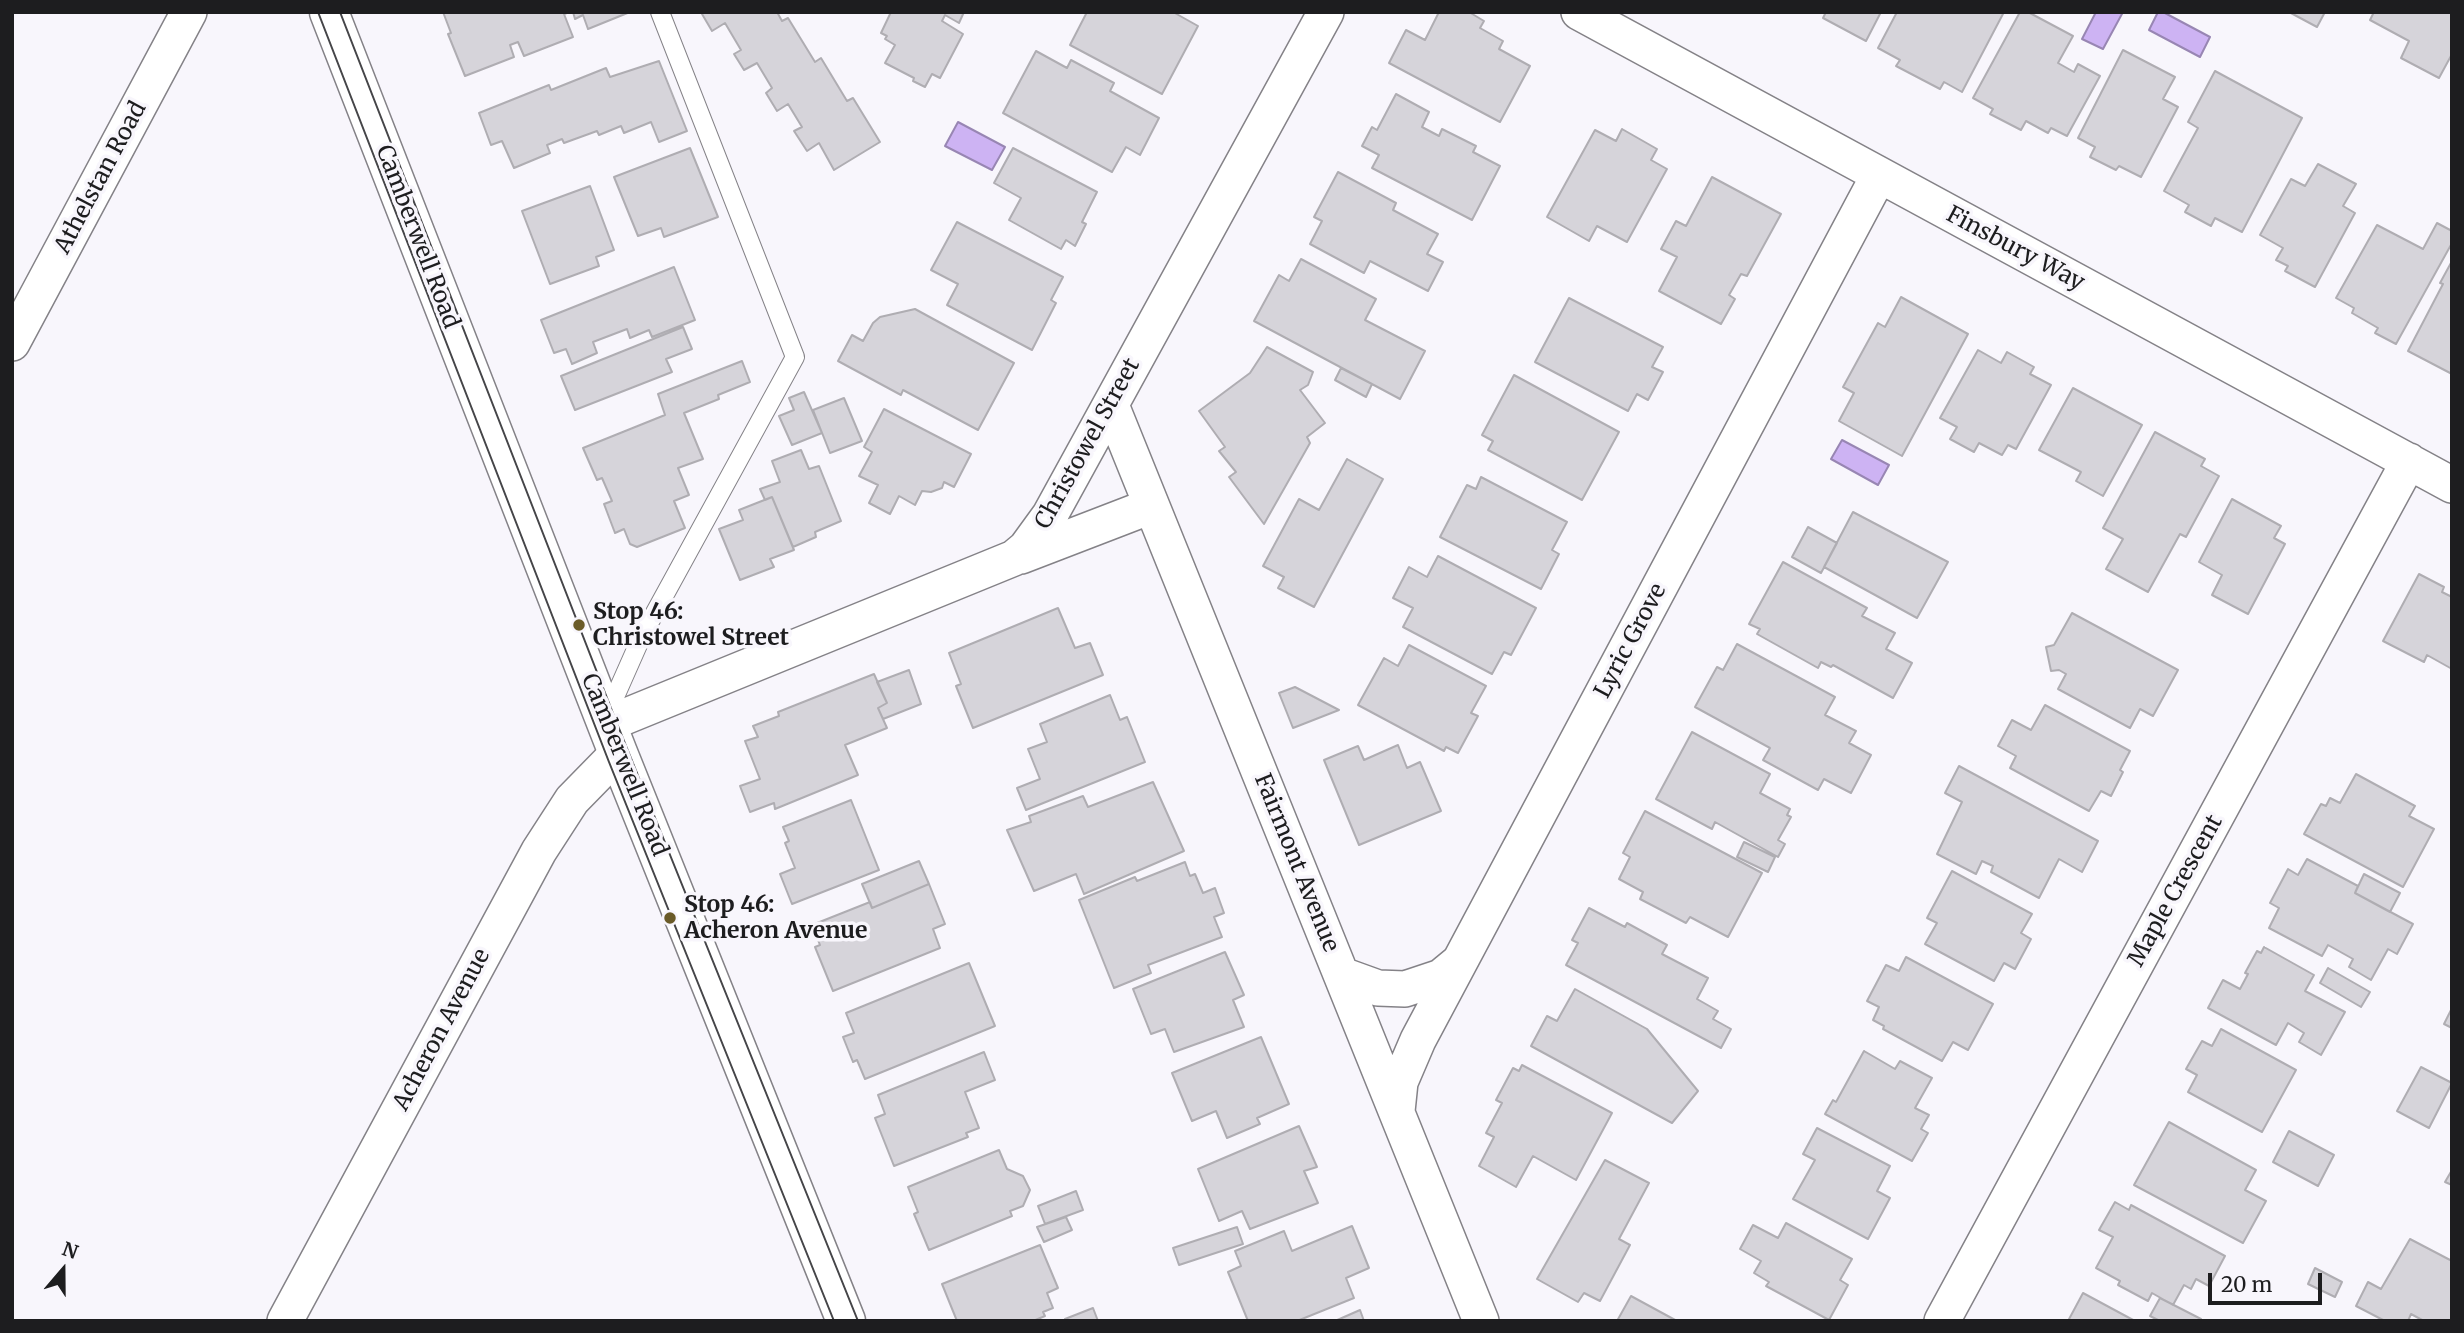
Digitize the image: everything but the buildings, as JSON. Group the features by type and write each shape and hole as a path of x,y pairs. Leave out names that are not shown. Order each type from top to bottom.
{"main road":[{"name":"Camberwell Road","path":"329,12 610,732 846,1321"}],"street":[{"name":"Athelstan Road","path":"12,343 189,12"},
{"name":"Christowel Street","path":"610,732 1014,558 1042,529 1326,12"},
{"name":"Finsbury Way","path":"1579,12 2452,485"},
{"name":"Lyric Grove","path":"1397,1111 1403,1070 1880,175"},
{"name":"Fairmont Avenue","path":"1111,405 1481,1321"},
{"name":"Maple Crescent","path":"1942,1321 2409,461"},
{"path":"1014,558 1151,506"},
{"name":"Acheron Avenue","path":"285,1321 539,851 572,800 610,732"},
{"path":"1342,975 1378,988 1405,989 1441,977 1461,960"}],"lane":[{"path":"610,732 641,638 795,357 660,12"}],"shaded area":[{"path":"2096,12 2123,12 2103,49 2082,39"},
{"path":"2158,12 2163,12 2210,37 2200,57 2149,30"},
{"path":"958,122 1005,147 992,170 945,146"},
{"path":"1842,440 1889,465 1878,485 1831,459"}],"tram line":[{"path":"318,12 609,762 834,1321"},
{"path":"340,12 616,721 858,1321"}],"place":[{"name":"Stop 46: Christowel Street","path":"579,625"},
{"name":"Stop 46: Acheron Avenue","path":"670,918"}]}
